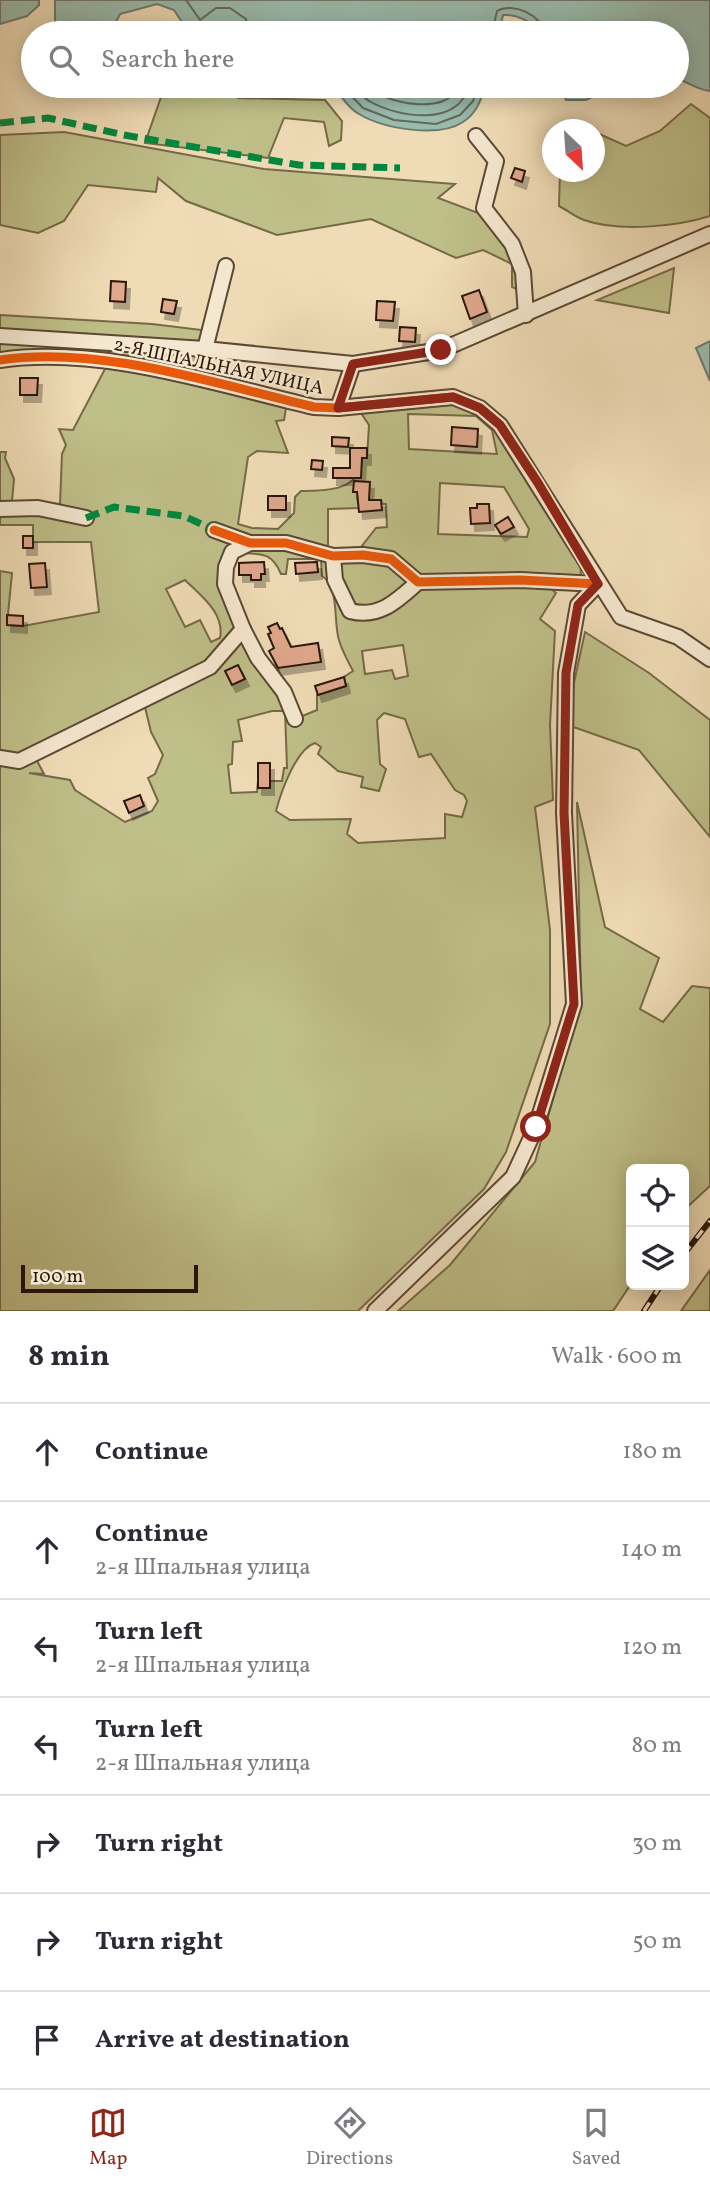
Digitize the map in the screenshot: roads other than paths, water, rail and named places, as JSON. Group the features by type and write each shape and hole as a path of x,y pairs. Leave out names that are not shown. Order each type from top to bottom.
{"street":[{"path":"476,136 496,161 484,208 512,244 523,272 526,315"},
{"path":"0,336 205,349 353,364 441,350 710,234"},
{"path":"205,349 226,266"},
{"name":"2-Я ШПАЛЬНАЯ УЛИЦА","path":"0,360 74,356 129,364 314,407 338,408 453,397 480,408 500,425 621,617 678,637 710,659"},
{"path":"338,408 353,364"},
{"path":"0,509 38,508 86,517"},
{"path":"214,530 250,542 286,543 333,556 363,555 391,559 418,582"},
{"path":"250,542 232,552 226,567 225,584 258,658 284,692 295,719"},
{"path":"333,556 335,580 350,611 362,614 389,607 418,582 520,580 598,584"},
{"path":"375,1311 513,1177 536,1127 574,1004 564,813 566,673 578,605 598,584"},
{"path":"0,758 19,761 210,667 243,629"}],"water":[{"path":"0,0 39,0 39,5 27,16 0,24"},
{"path":"55,0 710,0 710,91 689,84 689,21 526,21 503,15 502,21 181,21 174,10 157,4 120,14 116,21 55,21"},
{"path":"343,98 481,98 472,115 463,122 440,130 411,130 382,124 352,109"},
{"path":"565,98 590,98 586,100"},
{"path":"710,341 710,381 696,348"}],"railway":[{"path":"689,1248 710,1221"},
{"path":"644,1311 658,1290"}]}
